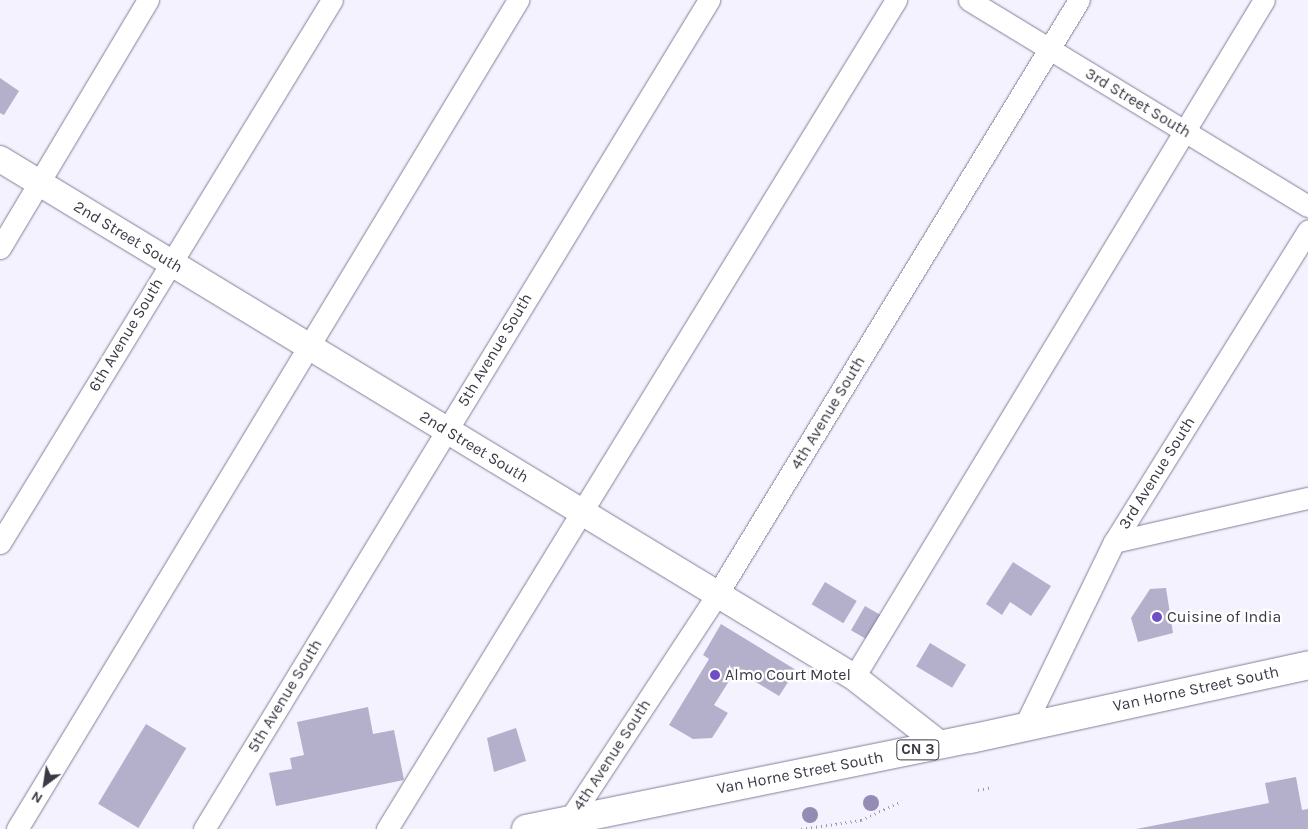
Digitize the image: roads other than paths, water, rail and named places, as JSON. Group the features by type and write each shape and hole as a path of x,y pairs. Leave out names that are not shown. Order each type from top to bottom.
{"highway":[{"name":"Van Horne Street South","path":"526,829 941,745 1308,665"}],"main road":[{"name":"2nd Street South","path":"0,159 854,677 941,745"}],"street":[{"path":"0,248 148,0"},
{"name":"6th Avenue South","path":"0,544 169,262 332,0"},
{"path":"17,829 518,0"},
{"name":"5th Avenue South","path":"204,829 709,0"},
{"path":"387,829 580,511 896,0"},
{"name":"3rd Street South","path":"969,0 1308,206"},
{"name":"4th Avenue South","path":"569,820 718,593 1079,0"},
{"path":"854,677 1264,0"},
{"name":"3rd Avenue South","path":"1025,726 1114,542 1308,230"},
{"path":"1114,542 1308,498"}],"place":[{"name":"Cuisine of India","path":"1157,617"},
{"name":"Almo Court Motel","path":"715,675"}]}
